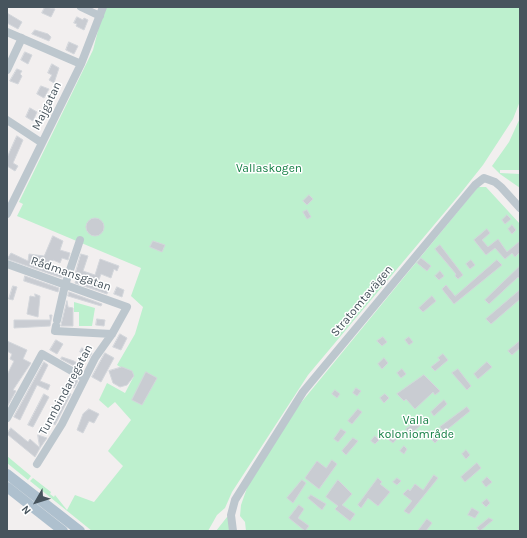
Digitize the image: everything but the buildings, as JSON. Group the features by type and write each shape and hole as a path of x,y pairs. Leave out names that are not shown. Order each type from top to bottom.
{"main road":[{"path":"7,474 80,531"},
{"path":"7,487 63,531"}],"street":[{"path":"81,7 100,16"},
{"name":"Majgatan","path":"7,214 81,64 103,7"},
{"path":"7,32 81,64"},
{"path":"7,70 22,38"},
{"path":"7,120 42,143"},
{"name":"Stratomtavägen","path":"233,531 231,515 242,487 303,392 475,185 484,178 495,182 520,208"},
{"path":"80,240 65,285 56,326 112,334"},
{"name":"Rådmansgatan","path":"7,264 127,307"},
{"name":"Tunnbindaregatan","path":"37,464 55,437 95,358 112,334 127,307"},
{"path":"7,416 42,354 84,378"},
{"name":"Stratomtavägen","path":"237,531 236,513 242,487"}],"green space":[{"name":"Vallaskogen","path":"104,7 520,7 520,101 513,119 483,165 460,194 308,375 232,492 225,508 217,515 208,531 92,531 30,481 33,478 51,492 50,494 54,497 55,495 67,510 75,495 94,502 123,466 108,451 131,420 115,402 108,408 99,400 107,383 125,393 134,376 117,365 135,334 143,307 131,296 141,268 17,216 23,204 19,202 93,50"},
{"path":"520,118 520,170 500,170 500,173 520,174 520,188 500,174 492,166 509,142"},
{"name":"Valla koloniområde","path":"478,187 486,187 520,224 520,531 246,531 245,522 240,516 241,505 248,485 295,410"},
{"path":"74,302 95,308 92,326 79,326 79,312 74,312"},
{"path":"7,456 31,476 28,480 7,463"},
{"path":"227,517 230,517 231,531 216,531"}]}
